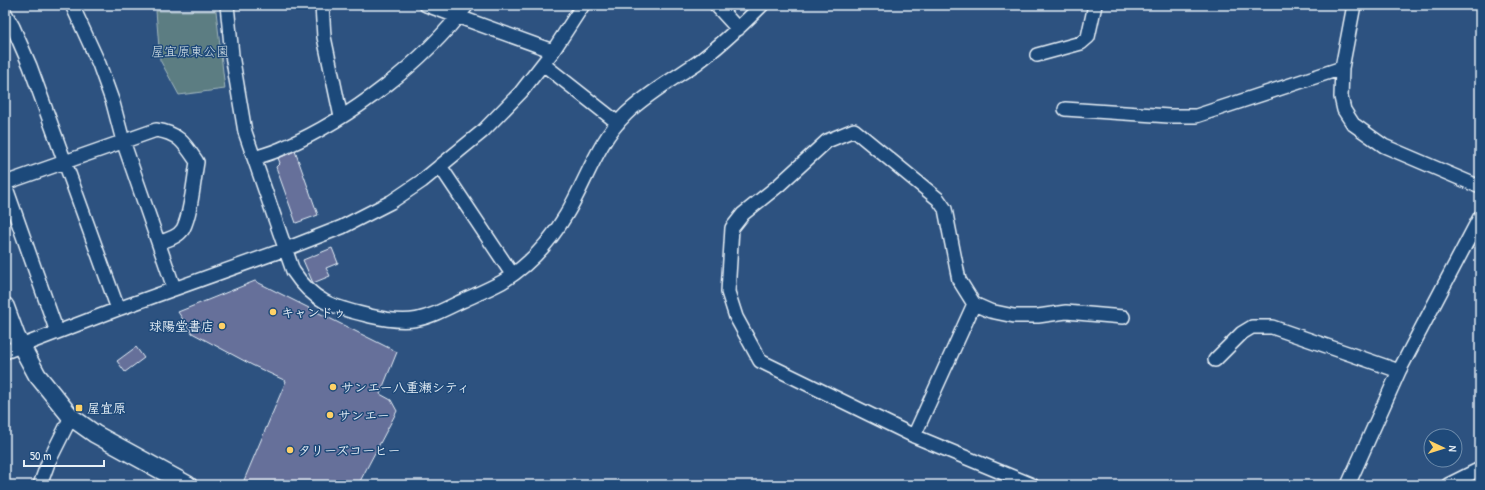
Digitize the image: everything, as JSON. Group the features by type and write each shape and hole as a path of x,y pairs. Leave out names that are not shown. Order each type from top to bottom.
{"main road":[{"path":"5,306 22,347 37,375 71,417 95,434 188,485"}],"street":[{"path":"72,5 100,64 113,103 123,141 160,242 174,288"},
{"path":"227,5 237,92 245,132 293,271 303,286 318,299 350,311 381,318 404,321 425,319 502,282 529,262 553,235 566,215 596,156 618,123 626,114 650,94 698,62 738,29 762,5"},
{"path":"322,5 324,37 340,117"},
{"path":"426,5 457,18 553,51"},
{"path":"254,158 285,148 365,101 397,76 430,46 457,18 467,5"},
{"path":"5,352 22,347 57,332 174,288 286,249 342,227 390,202 440,166 483,131 521,92 553,51 583,5"},
{"path":"716,5 738,29"},
{"path":"1037,55 1081,43 1088,38 1095,5"},
{"path":"1354,5 1342,68 1341,97 1344,110 1353,124 1384,146 1480,187"},
{"path":"5,13 13,27 30,66 63,162 118,309"},
{"path":"543,64 618,123"},
{"path":"1065,109 1169,116 1196,116 1342,68"},
{"path":"57,332 5,184 156,130 170,132 185,144 197,162 188,213 183,229 172,239 160,242"},
{"path":"1032,485 914,436 760,361 736,318 728,292 732,228 743,214 779,185 827,141 854,130 938,199 945,209 959,280 974,304 990,311 1014,316 1038,316 1066,312 1123,317"},
{"path":"440,166 512,274"},
{"path":"1348,485 1399,371 1480,217"},
{"path":"914,436 974,304"},
{"path":"1215,360 1242,333 1252,327 1272,327 1399,371"},
{"path":"40,485 48,463 71,417"},
{"path":"1448,485 1480,469"}],"green space":[{"name":"屋宜原東公園","path":"156,11 216,11 225,89 179,95 160,60"}],"building":[{"path":"295,151 318,215 296,223 276,167 280,163 278,158"},
{"path":"332,248 338,263 326,268 330,276 313,283 303,260"},
{"name":"サンエー八重瀬シティ","path":"255,281 397,352 380,394 391,400 397,411 358,485 242,485 286,381 252,365 192,333 178,312"},
{"path":"136,347 144,358 125,372 117,361"}],"place":[{"name":"キャンドゥ","path":"273,312"},
{"name":"球陽堂書店","path":"222,326"},
{"name":"サンエー八重瀬シティ","path":"333,387"},
{"name":"屋宜原","path":"79,408"},
{"name":"サンエー","path":"330,415"},
{"name":"タリーズコーヒー","path":"290,450"}]}
